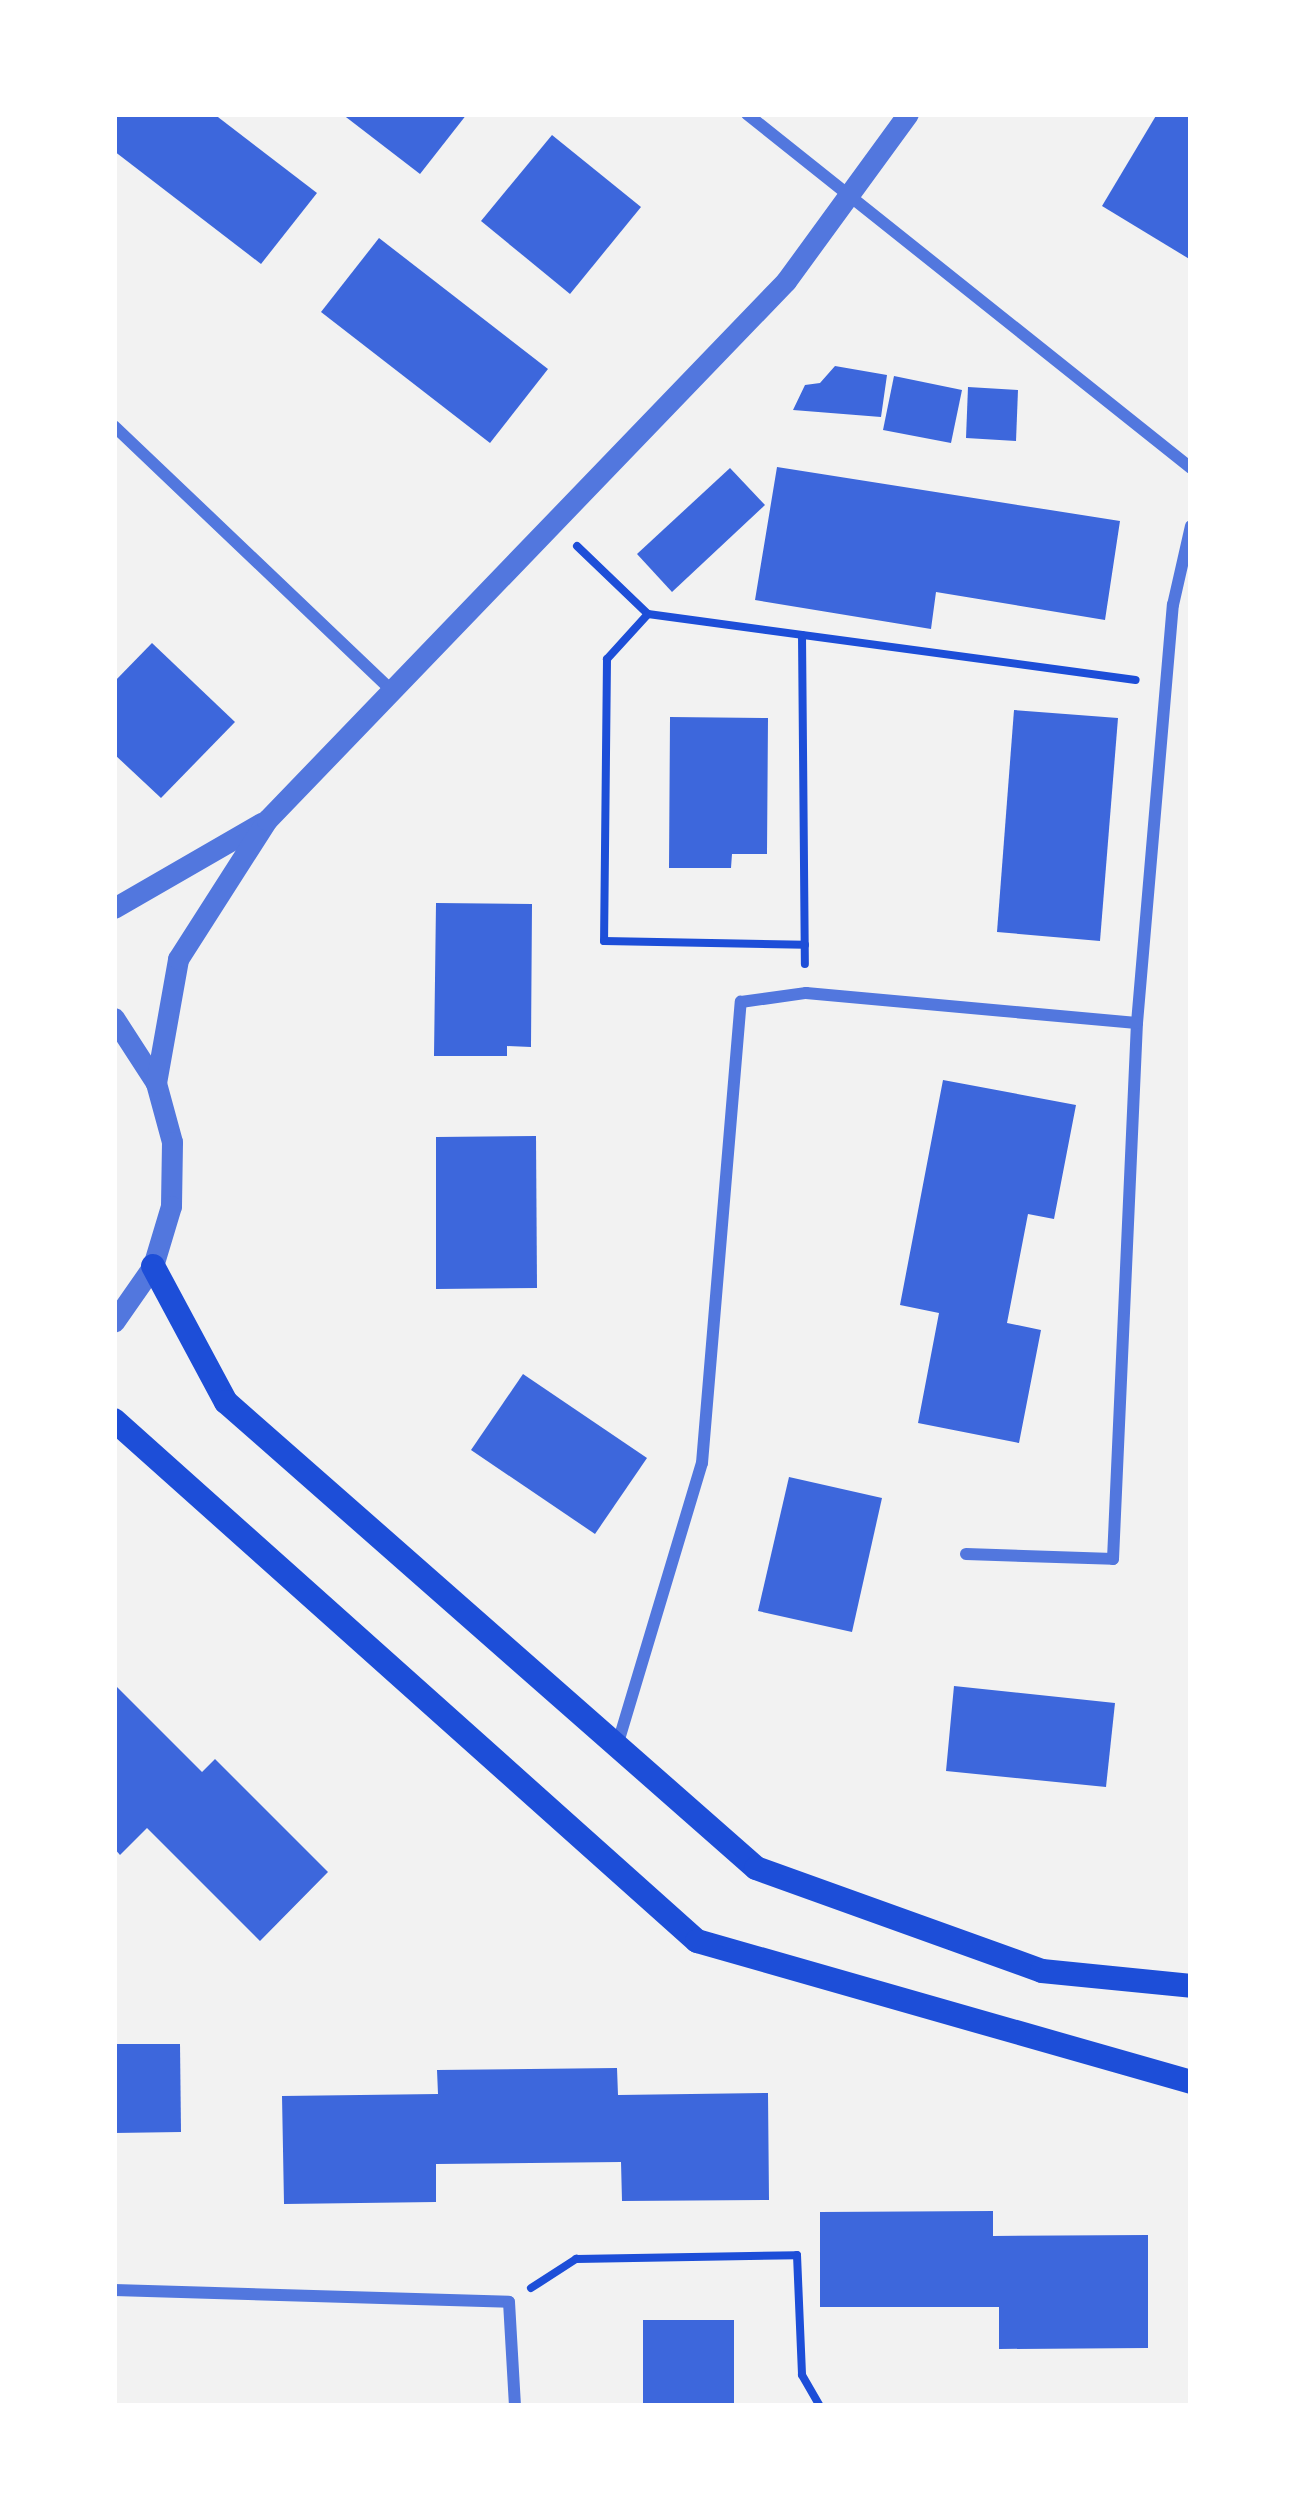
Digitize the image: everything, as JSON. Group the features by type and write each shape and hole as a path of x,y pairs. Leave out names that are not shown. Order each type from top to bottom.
{"main road":[{"path":"153,1266 226,1402 616,1752 756,1868 1042,1971 1191,1986"},
{"path":"114,1420 697,1941 1191,2082"}],"street":[{"path":"747,114 1191,468"},
{"path":"114,1322 153,1266 171,1206 172,1163 157,1083 178,958 267,820 786,281 908,114"},
{"path":"114,426 393,692"},
{"path":"966,1554 1113,1559 1137,1024 1166,684 1191,526"},
{"path":"114,908 267,820"},
{"path":"616,1752 702,1463 741,1002 806,993 1137,1024"},
{"path":"114,1018 157,1083"},
{"path":"114,2290 509,2302 515,2406"}],"path":[{"path":"555,524 648,614 1166,684"},
{"path":"648,614 607,659 604,941 805,945"},
{"path":"802,635 806,993"},
{"path":"509,2302 576,2259 797,2255 802,2375 820,2406"}],"building":[{"path":"114,114 214,114 317,193 261,264 114,151"},
{"path":"342,114 467,114 420,174"},
{"path":"1157,114 1191,114 1191,260 1102,206"},
{"path":"552,135 641,207 570,294 481,221"},
{"path":"379,238 548,369 490,443 321,312"},
{"path":"835,366 887,375 881,417 793,410 805,385 820,383"},
{"path":"894,376 962,390 951,443 883,430"},
{"path":"968,387 1018,390 1016,441 966,438"},
{"path":"777,467 1120,521 1105,620 936,592 931,629 755,600"},
{"path":"730,468 765,505 672,592 637,554"},
{"path":"152,643 235,722 161,798 114,754 114,682"},
{"path":"1014,710 1118,718 1100,941 997,932"},
{"path":"670,717 768,718 767,854 732,854 731,868 669,868"},
{"path":"436,903 532,904 531,1047 507,1046 507,1056 434,1056"},
{"path":"943,1080 1076,1105 1054,1219 1028,1214 1007,1323 1041,1330 1019,1443 918,1423 939,1313 900,1305"},
{"path":"536,1136 537,1288 436,1289 436,1137"},
{"path":"523,1374 647,1458 595,1534 471,1450"},
{"path":"789,1477 882,1498 852,1632 758,1611"},
{"path":"114,1684 202,1772 215,1759 328,1872 260,1941 147,1828 120,1855 114,1848"},
{"path":"954,1686 1115,1703 1106,1787 946,1771"},
{"path":"114,2044 180,2044 181,2132 114,2133"},
{"path":"617,2068 618,2095 768,2093 769,2200 622,2201 621,2162 436,2164 436,2202 284,2204 282,2096 438,2094 437,2070"},
{"path":"993,2211 993,2236 1148,2235 1148,2348 999,2349 999,2307 820,2307 820,2212"},
{"path":"643,2320 734,2320 734,2406 643,2406"}]}
